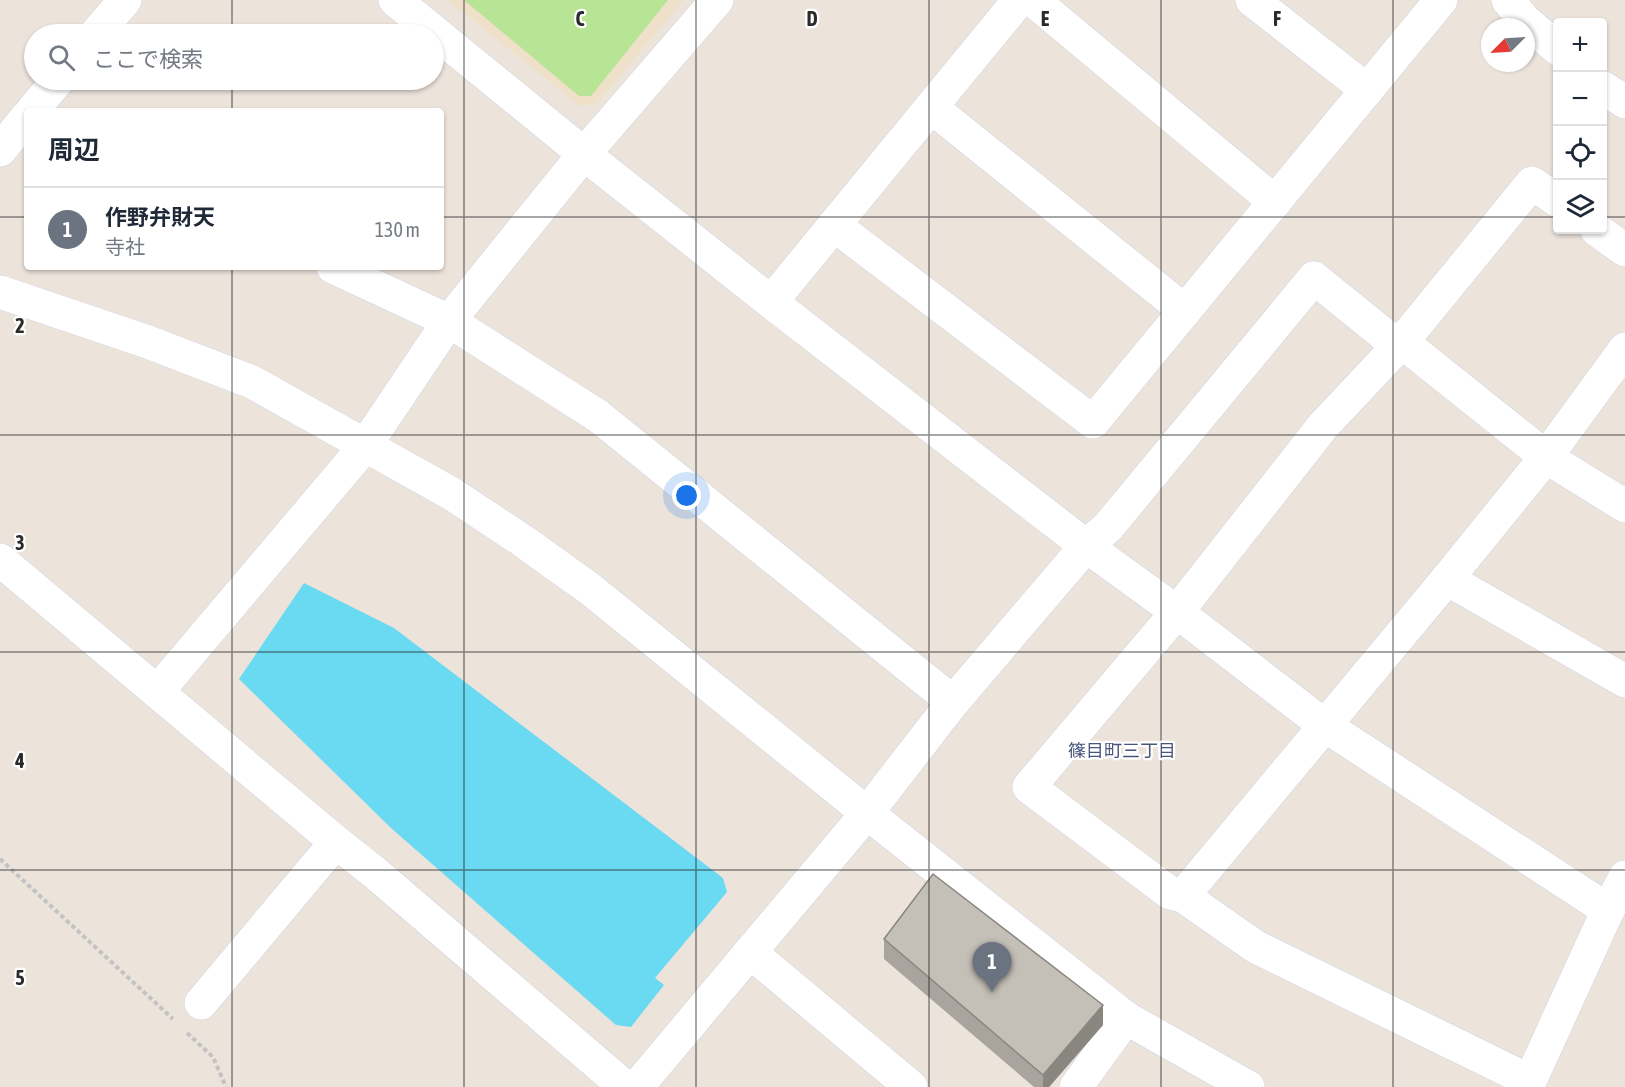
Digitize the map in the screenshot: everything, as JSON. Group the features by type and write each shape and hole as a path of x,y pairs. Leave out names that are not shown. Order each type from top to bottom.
{"street":[{"path":"104,24 124,0"},
{"path":"395,0 424,24"},
{"path":"156,692 365,446 449,321 584,154 717,0"},
{"path":"771,302 1019,0"},
{"path":"1033,0 1275,202"},
{"path":"1252,0 1367,90"},
{"path":"834,225 1094,422 1441,0"},
{"path":"1508,0 1524,20 1553,45"},
{"path":"444,40 771,302 1086,546 1177,612 1324,725 1608,910"},
{"path":"35,108 50,90"},
{"path":"1607,90 1625,102"},
{"path":"931,107 1185,311"},
{"path":"7,149 24,122"},
{"path":"1553,198 1532,183 1402,342 1323,426 1177,612 1029,787 1170,893 1183,896 1256,947 1530,1081 1625,877"},
{"path":"1603,234 1625,249"},
{"path":"339,270 449,321 598,416 953,702"},
{"path":"636,1087 867,813 953,702 1086,546 1108,527 1314,278 1387,337 1402,342 1546,458 1625,506"},
{"path":"0,292 148,342 252,382 452,494 590,589 1126,1018 1248,1087"},
{"path":"1183,896 1546,458 1625,349"},
{"path":"0,560 374,872 625,1087"},
{"path":"1447,579 1625,681"},
{"path":"201,1003 336,842"},
{"path":"750,952 911,1087"},
{"path":"1076,1087 1126,1018"}],"path":[{"path":"0,859 213,1057 226,1087"}],"shaded area":[{"path":"448,0 684,0 596,104 579,106"}],"green space":[{"path":"464,0 668,0 591,96 579,96"}],"water":[{"path":"304,583 394,628 723,878 727,892 655,978 664,985 631,1027 616,1025 391,828 239,679"}],"building":[{"path":"933,874 1103,1005 1043,1075 884,939"}],"place":[{"name":"作野弁財天","path":"992,992"}],"district":[{"name":"篠目町三丁目","path":"1122,750"}]}
